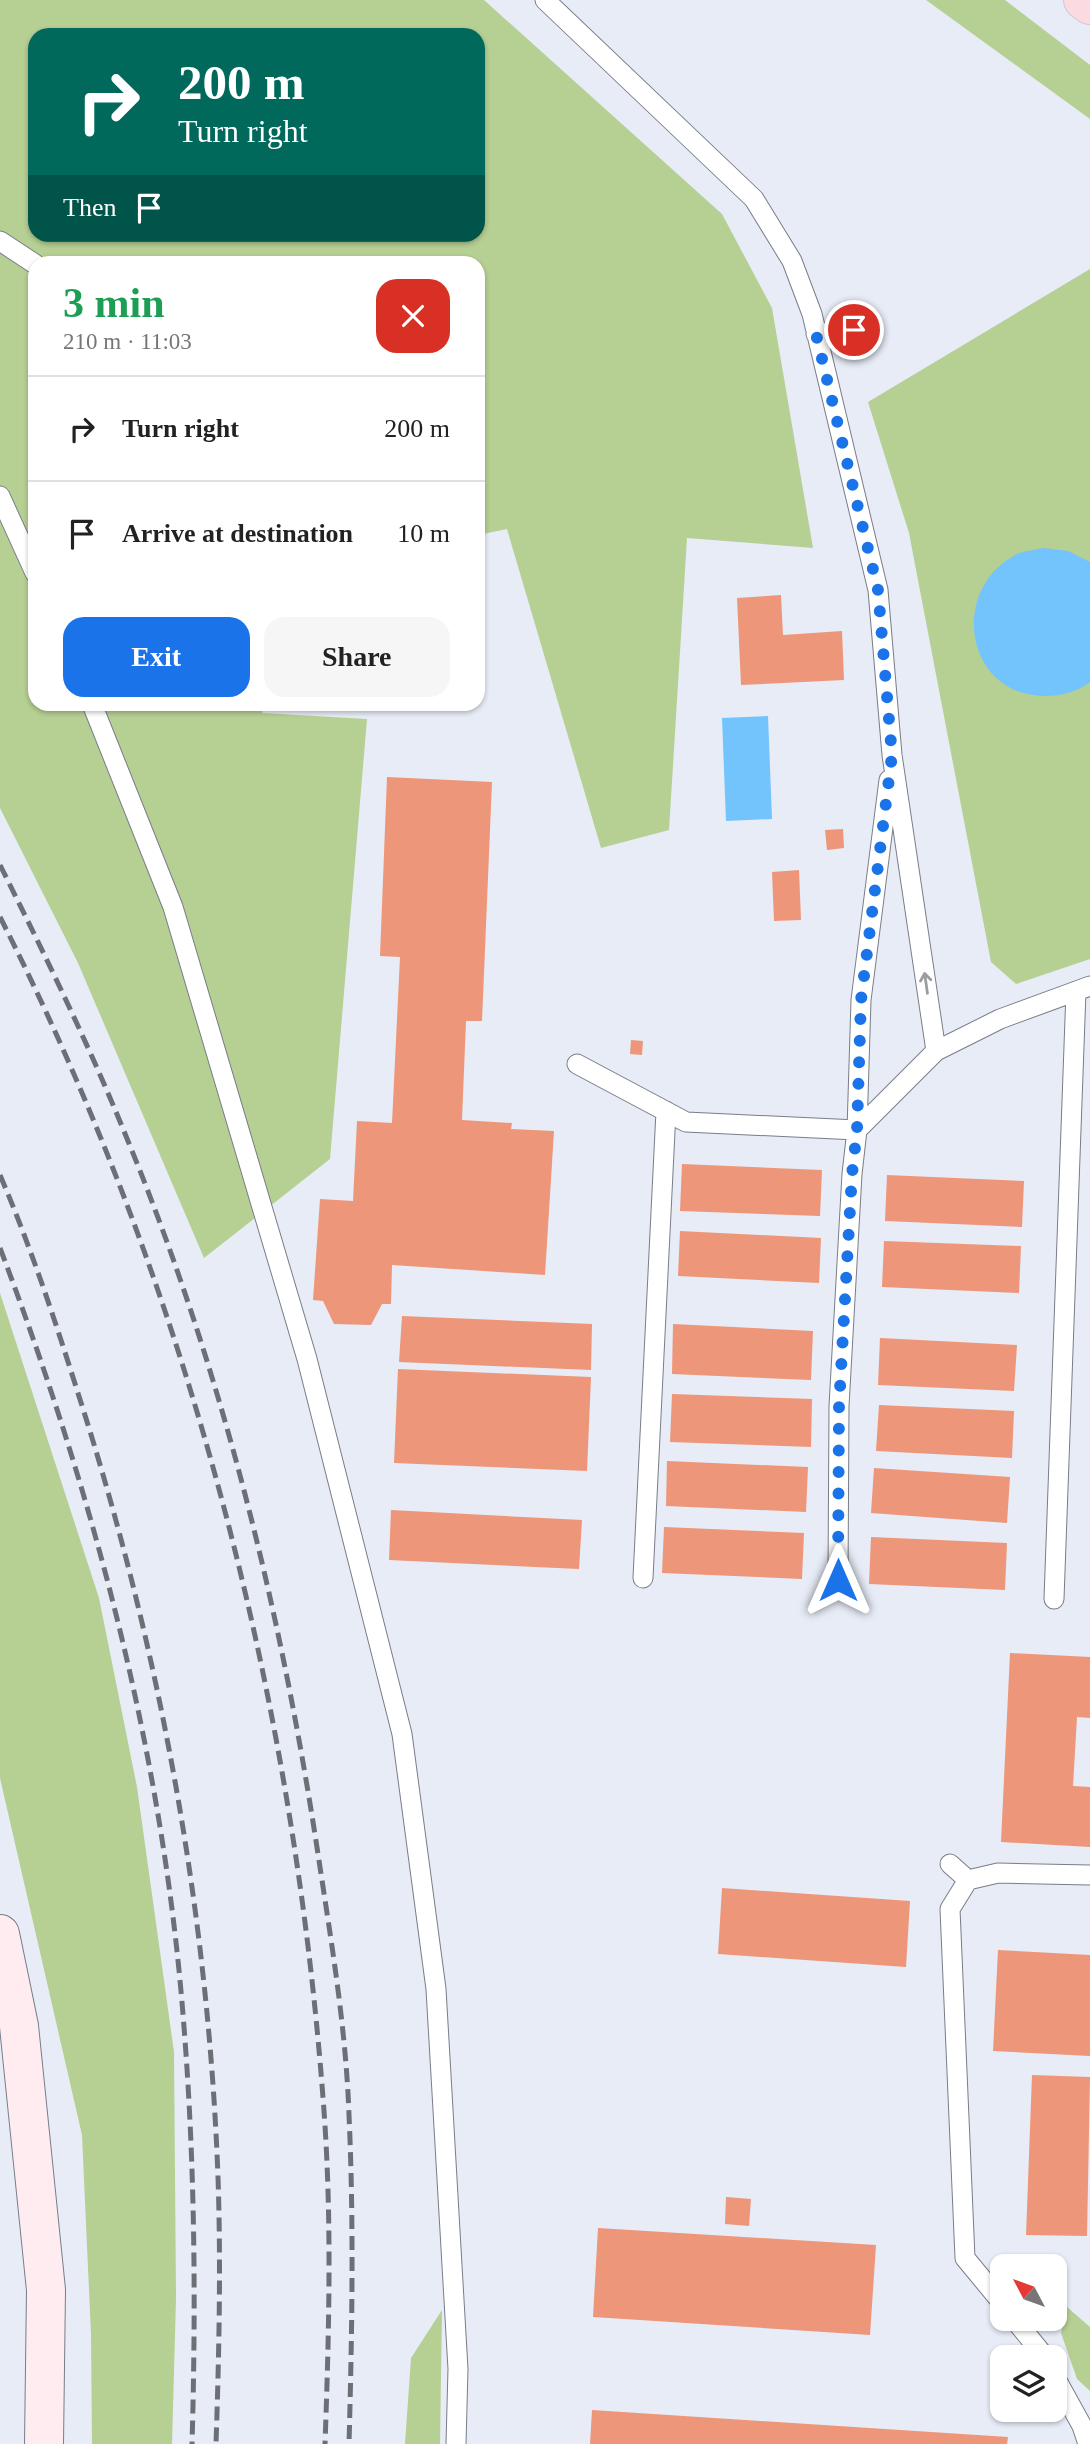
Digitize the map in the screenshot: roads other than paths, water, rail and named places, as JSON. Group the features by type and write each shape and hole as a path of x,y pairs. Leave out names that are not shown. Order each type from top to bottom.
{"main road":[{"path":"1083,0 1090,5"}],"street":[{"path":"0,1934 19,2026 46,2290 44,2444"}],"lane":[{"path":"545,0 754,199 792,261 816,334 878,590 892,755 936,1051"},
{"path":"0,241 28,259"},
{"path":"816,334 854,330"},
{"path":"0,496 28,558"},
{"path":"95,711 177,921 307,1359 402,1734 436,1989 458,2369 456,2444"},
{"path":"838,1580 839,1406 852,1174 857,1130 861,1000 892,755"},
{"path":"577,1064 686,1122 857,1130 936,1051 1000,1019 1083,988 1054,1599"},
{"path":"643,1578 666,1111"},
{"path":"950,1864 968,1880"},
{"path":"990,2288 965,2258 950,1909 968,1880 999,1872 1090,1875"},
{"path":"1024,2331 1035,2345"},
{"path":"1067,2399 1082,2426 1088,2444"}],"water":[{"path":"1043,548 1068,551 1090,562 1090,682 1074,691 1051,696 1018,691 997,679 983,660 975,638 974,614 981,591 995,570 1017,554"},
{"path":"768,716 772,819 726,821 722,718"}],"railway":[{"path":"0,865 98,1071 162,1227 220,1403 244,1492 286,1672 318,1854 345,2050 352,2238 349,2444"},
{"path":"0,917 67,1058 126,1201 177,1348 221,1497 258,1649 287,1802 309,1956 324,2111 329,2235 325,2444"},
{"path":"0,1175 50,1308 106,1486 155,1680 191,1878 203,1977 218,2177 219,2344 216,2444"},
{"path":"0,1248 66,1438 95,1534 142,1729 160,1828 184,2027 190,2131 194,2288 192,2444"}]}
